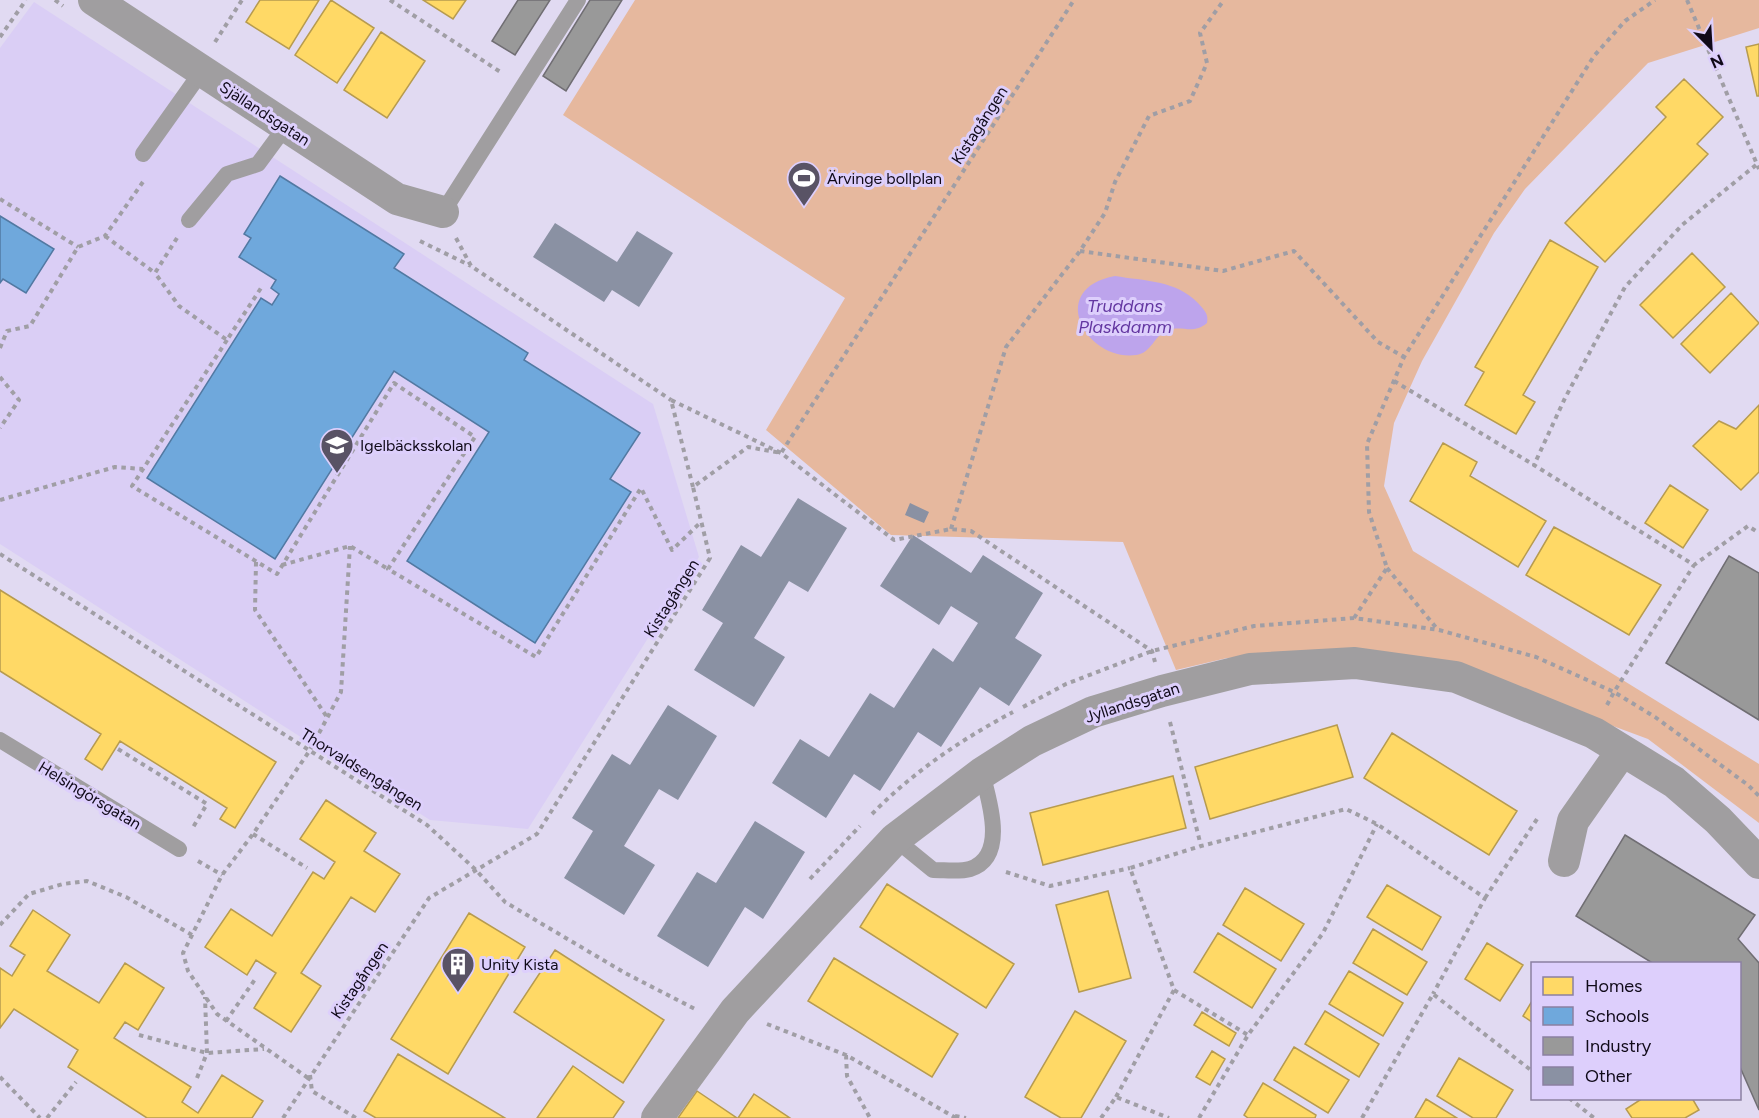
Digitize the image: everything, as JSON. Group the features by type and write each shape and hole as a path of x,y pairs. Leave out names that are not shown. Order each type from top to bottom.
{"street":[{"name":"Själlandsgatan","path":"94,0 208,58 286,126 397,199 443,212"},
{"name":"Jyllandsgatan","path":"657,1118 735,1011 895,839 982,773 1032,741 1093,712 1162,691 1250,669 1355,663 1456,677 1594,733 1674,782 1718,820 1759,863"},
{"path":"1564,861 1573,821 1622,751"}],"lane":[{"path":"443,212 578,0"},
{"path":"143,154 208,58"},
{"path":"189,220 228,174 258,164 286,126"},
{"name":"Helsingörsgatan","path":"0,740 179,849"},
{"path":"895,839 933,870 968,870 981,864 992,846 993,811 982,773"}],"path":[{"path":"0,37 26,0"},
{"path":"208,58 242,0"},
{"path":"390,0 523,86"},
{"name":"Kistagången","path":"781,453 1074,0"},
{"path":"951,529 1006,347 1080,251 1105,213 1115,182 1149,116 1190,101 1207,63 1200,33 1224,0"},
{"path":"1439,630 1387,568 1369,512 1367,444 1404,357 1594,56 1625,21 1655,0"},
{"path":"1534,465 1565,398 1625,287 1682,225 1758,167 1687,0"},
{"path":"0,348 7,331 30,326 78,247 105,236 157,162 143,154"},
{"path":"0,199 78,247"},
{"path":"443,212 471,266 671,400 781,453 894,540 951,529 971,531 1152,651 1201,846"},
{"path":"155,273 189,220"},
{"path":"105,236 155,273 179,306 226,340"},
{"path":"1080,251 1223,271 1293,251 1378,342 1404,357"},
{"path":"261,288 132,486 277,574 394,383 475,437 388,569"},
{"path":"0,377 19,400 0,428"},
{"path":"1394,381 1694,565"},
{"name":"Kistagången","path":"283,1118 429,898 537,834 710,558 671,400"},
{"path":"693,487 748,447 781,453"},
{"path":"0,500 115,467 143,470"},
{"path":"282,565 350,546 536,657 641,488 672,550 701,522"},
{"path":"1614,692 1694,565 1748,526 1759,533"},
{"path":"350,546 340,692 310,750 222,875 183,953 188,971 217,1014 265,1049 309,1076 312,1091 356,1118"},
{"name":"Thorvaldsengången","path":"0,554 427,825 476,870 505,902 624,973 703,1014"},
{"path":"256,562 255,610 327,717"},
{"path":"1354,618 1387,568"},
{"path":"1655,717 1748,784 1759,796"},
{"path":"118,749 207,804 179,849"},
{"path":"981,864 1050,886 1130,868 1201,846 1346,809 1377,824 1485,898 1362,1118"},
{"path":"1199,1118 1248,1035 1323,933 1377,824"},
{"path":"253,834 307,868"},
{"path":"1130,868 1174,990 1248,1035"},
{"path":"0,926 29,894 87,880 126,897 192,935"},
{"path":"226,1021 256,978"},
{"path":"1101,1118 1116,1097 1174,990"},
{"path":"1433,994 1531,1069"},
{"path":"197,1078 207,1053 205,997"},
{"path":"735,1011 846,1055 955,1117 966,1118"},
{"path":"140,1035 207,1053 265,1049"},
{"path":"846,1055 847,1077 870,1118"},
{"path":"0,1077 40,1118"},
{"path":"47,1118 76,1082"},
{"path":"1116,1097 1169,1118"},
{"path":"1572,1100 1594,1118"}],"shaded area":[{"path":"635,0 1759,0 1759,28 1648,63 1525,189 1494,233 1422,361 1394,423 1384,486 1413,551 1759,764 1759,823 1648,739 1430,658 1347,651 1227,658 1176,670 1123,542 891,535 766,430 845,298 563,115"},
{"name":"Igelbäcksskolan","path":"34,2 653,404 699,557 528,829 430,820 0,544 0,48"}],"water":[{"name":"Truddans Plaskdamm","path":"1115,276 1159,283 1180,290 1198,303 1207,315 1207,323 1202,327 1178,328 1163,332 1141,354 1118,354 1102,347 1089,337 1081,323 1078,309 1082,295 1094,283"}],"building: Homes":[{"path":"260,0 319,0 289,49 246,22"},
{"path":"331,0 374,28 337,83 295,55"},
{"path":"423,0 466,0 453,19"},
{"path":"381,32 425,61 387,118 344,90"},
{"path":"1759,44 1759,96 1757,96 1746,47"},
{"path":"1684,79 1723,117 1697,144 1708,154 1605,262 1565,223 1666,117 1656,107"},
{"path":"1550,240 1598,267 1523,395 1535,402 1516,434 1465,405 1484,372 1475,367"},
{"path":"1692,253 1725,287 1673,338 1640,305"},
{"path":"1731,293 1759,323 1710,373 1681,344"},
{"path":"1759,405 1759,472 1741,490 1693,446 1719,421 1736,429"},
{"path":"1443,443 1477,462 1470,476 1546,521 1518,567 1410,501"},
{"path":"1670,485 1708,510 1683,548 1645,523"},
{"path":"1554,527 1661,585 1629,635 1526,575"},
{"path":"0,590 276,762 235,828 220,819 227,808 120,741 102,770 85,759 101,734 0,671"},
{"path":"1337,725 1353,777 1210,819 1195,767"},
{"path":"1392,733 1517,811 1489,855 1364,778"},
{"path":"1173,776 1186,828 1043,865 1030,813"},
{"path":"326,800 376,833 364,851 400,874 375,912 351,897 301,973 321,986 291,1032 254,1008 276,973 256,960 247,975 205,947 231,909 272,936 313,872 324,879 335,862 300,839"},
{"path":"887,884 1014,964 986,1008 860,927"},
{"path":"1387,885 1441,917 1422,950 1367,917"},
{"path":"1245,888 1304,924 1281,961 1223,925"},
{"path":"1108,891 1131,978 1079,992 1056,905"},
{"path":"33,910 70,935 47,971 99,1003 125,963 164,988 138,1030 125,1022 114,1038 191,1087 182,1102 198,1113 222,1075 263,1101 252,1118 147,1118 68,1067 78,1050 14,1009 0,1028 0,968 12,976 25,955 10,946"},
{"name":"Unity Kista","path":"469,913 525,947 448,1074 391,1039"},
{"path":"1373,929 1427,962 1407,995 1353,963"},
{"path":"1218,933 1276,969 1252,1008 1194,972"},
{"path":"1487,943 1523,965 1500,1001 1465,979"},
{"name":"Unity Kista","path":"555,950 664,1020 623,1083 514,1012"},
{"path":"834,958 958,1034 932,1077 808,1001"},
{"path":"1349,971 1403,1003 1383,1036 1329,1004"},
{"path":"1531,1003 1531,1021 1523,1016"},
{"path":"1075,1011 1126,1041 1081,1118 1061,1118 1025,1097"},
{"path":"1325,1011 1379,1044 1359,1077 1305,1044"},
{"path":"1202,1012 1236,1033 1229,1046 1194,1025"},
{"path":"1294,1047 1349,1080 1328,1113 1274,1080"},
{"path":"1212,1051 1225,1059 1210,1085 1196,1077"},
{"path":"398,1054 505,1118 376,1118 364,1111"},
{"path":"1459,1058 1513,1090 1496,1118 1473,1118 1437,1096"},
{"path":"573,1066 624,1102 613,1118 537,1118"},
{"path":"1263,1083 1316,1115 1315,1118 1248,1118 1244,1115"},
{"path":"697,1091 737,1118 678,1118"},
{"path":"754,1094 790,1118 738,1118"},
{"path":"1426,1099 1457,1118 1415,1118"},
{"path":"1640,1100 1693,1100 1699,1110 1685,1118 1632,1118 1626,1109"}],"building: Schools":[{"path":"280,176 404,254 394,268 528,353 524,360 640,433 610,479 631,492 535,643 407,561 489,432 394,371 275,559 147,478 261,298 272,305 279,294 271,288 276,280 239,257 251,238 244,234"},
{"path":"0,216 54,249 26,293 3,279 0,283"}],"building: Industry":[{"path":"518,0 550,0 515,55 492,41"},
{"path":"590,0 622,0 566,91 543,76"},
{"path":"1729,556 1759,573 1759,720 1666,663"},
{"path":"1625,835 1755,915 1738,939 1759,963 1759,1110 1741,1069 1741,962 1651,962 1576,916"}],"building: Other":[{"path":"555,223 617,262 637,231 673,253 639,307 612,290 604,302 533,257"},
{"path":"798,498 847,528 808,592 789,581 754,638 785,657 754,707 694,670 723,623 702,610 741,545 761,557"},
{"path":"910,503 929,512 924,523 905,515"},
{"path":"913,535 971,573 983,555 1043,593 1015,638 1042,655 1009,706 980,687 941,747 918,732 880,791 854,774 826,818 772,783 800,739 829,757 870,693 894,708 933,648 953,662 978,623 951,606 939,625 880,586"},
{"path":"668,705 717,736 678,800 659,789 624,846 655,865 624,915 564,878 593,831 572,818 612,754 630,765"},
{"path":"755,821 805,852 763,919 745,907 708,967 657,936 697,872 716,883"}],"place":[{"name":"Ärvinge bollplan","path":"804,207"},
{"name":"Igelbäcksskolan","path":"337,474"},
{"name":"Unity Kista","path":"458,993"}]}
